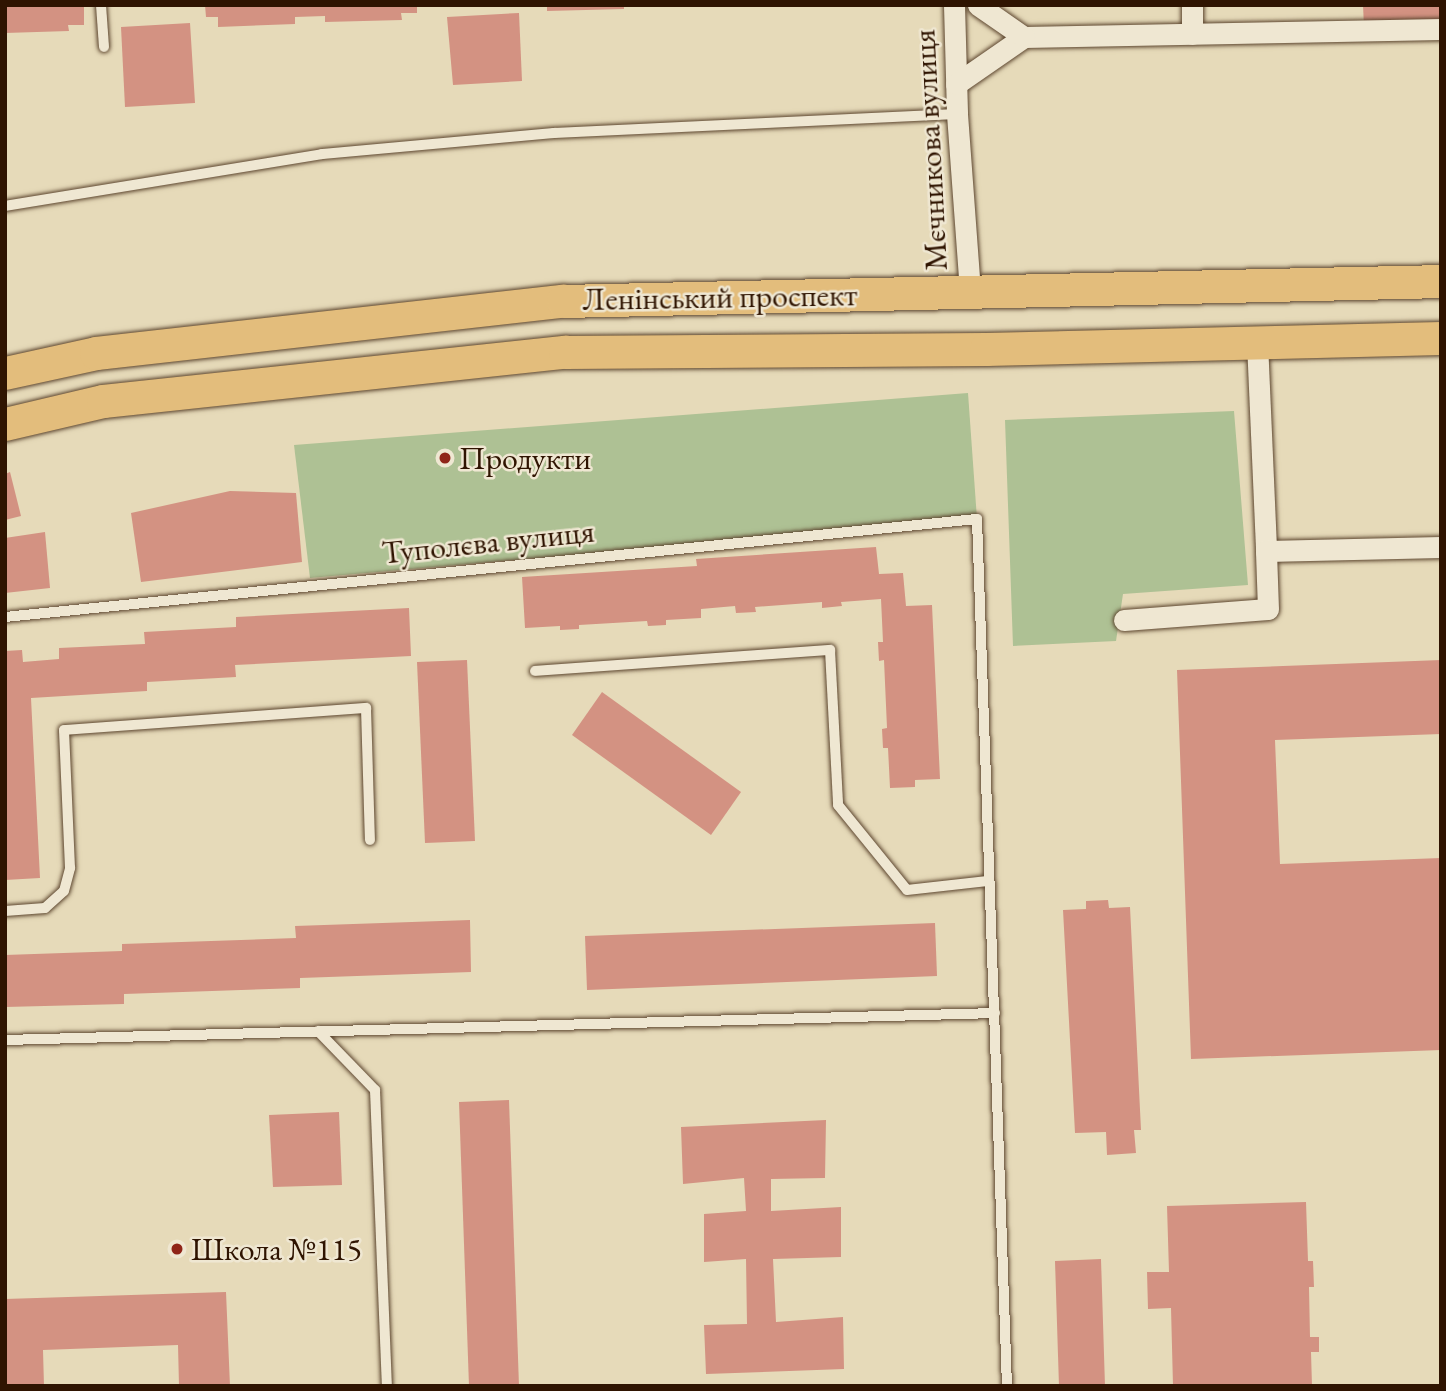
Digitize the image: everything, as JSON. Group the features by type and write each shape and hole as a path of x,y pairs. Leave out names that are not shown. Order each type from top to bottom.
{"main road":[{"name":"Ленінський проспект","path":"5,373 96,353 562,301 1441,281"},
{"name":"Ленінський проспект","path":"5,424 103,401 565,352 986,349 1441,338"}],"street":[{"name":"Мєчникова вулиця","path":"954,5 957,114 970,292"},
{"path":"978,5 1024,37"},
{"path":"1192,5 1192,34"},
{"path":"956,84 1024,37 1441,29"},
{"path":"1124,620 1268,609 1257,342"},
{"path":"1266,551 1441,547"}],"lane":[{"path":"101,5 104,47"},
{"path":"5,206 323,154 554,133 957,114"},
{"name":"Туполєва вулиця","path":"5,617 977,519 987,881"},
{"path":"535,671 830,650 838,805 907,890 987,881 995,1013 1007,1386"},
{"path":"5,911 44,908 64,891 70,868 64,730 366,708 370,840"},
{"path":"5,1040 995,1013"},
{"path":"318,1031 375,1090 387,1386"}],"green space":[{"path":"968,393 977,519 310,578 294,445"},
{"path":"1234,411 1248,585 1123,594 1116,641 1013,646 1005,420"}],"building":[{"path":"5,5 84,5 84,25 68,25 69,31 5,33"},
{"path":"205,5 417,5 417,13 401,13 402,20 325,22 325,16 295,17 295,24 218,27 218,17 206,17"},
{"path":"547,5 624,5 624,9 547,11"},
{"path":"1363,5 1441,5 1441,25 1364,27"},
{"path":"519,13 522,81 453,85 447,17"},
{"path":"190,23 195,103 125,107 121,27"},
{"path":"10,472 21,516 5,520 5,474"},
{"path":"230,491 296,493 302,562 141,582 131,513"},
{"path":"45,532 50,588 5,593 5,538"},
{"path":"876,547 879,574 903,573 906,606 932,605 940,779 915,780 915,787 890,788 888,748 883,748 882,729 887,728 884,660 879,661 878,642 883,642 881,599 841,602 842,606 822,608 822,602 755,607 756,612 736,613 735,606 701,609 701,618 666,620 666,625 648,626 647,621 579,625 579,629 560,630 560,626 525,628 522,577 697,566 696,559"},
{"path":"409,608 411,656 235,665 236,677 147,682 147,691 31,698 40,878 5,880 5,651 22,650 23,662 59,659 59,648 145,644 144,632 236,627 236,617"},
{"path":"467,660 475,841 425,843 417,662"},
{"path":"1441,660 1441,734 1275,740 1280,864 1441,858 1441,1050 1191,1059 1177,670"},
{"path":"602,692 741,792 711,835 572,735"},
{"path":"1108,900 1109,908 1130,907 1141,1130 1134,1130 1136,1153 1107,1155 1106,1132 1075,1133 1063,910 1086,909 1086,901"},
{"path":"470,920 471,972 300,978 300,988 124,994 124,1004 5,1007 5,955 122,951 122,944 296,938 295,926"},
{"path":"935,923 937,976 587,990 585,936"},
{"path":"509,1100 519,1386 469,1386 459,1102"},
{"path":"339,1112 342,1185 273,1187 269,1115"},
{"path":"826,1120 825,1178 771,1179 771,1211 841,1207 841,1257 773,1259 776,1322 843,1317 844,1369 706,1374 704,1325 747,1324 746,1259 704,1262 704,1214 746,1211 744,1178 683,1184 681,1127"},
{"path":"1306,1202 1308,1261 1313,1261 1314,1287 1309,1287 1310,1337 1319,1337 1319,1352 1311,1352 1312,1386 1173,1386 1171,1308 1148,1309 1147,1272 1169,1272 1167,1206"},
{"path":"1101,1259 1105,1386 1059,1386 1055,1261"},
{"path":"226,1292 230,1386 179,1386 178,1345 43,1350 44,1386 7,1386 5,1299"}],"place":[{"name":"Продукти","path":"445,458"},
{"name":"Школа №115","path":"177,1249"}]}
